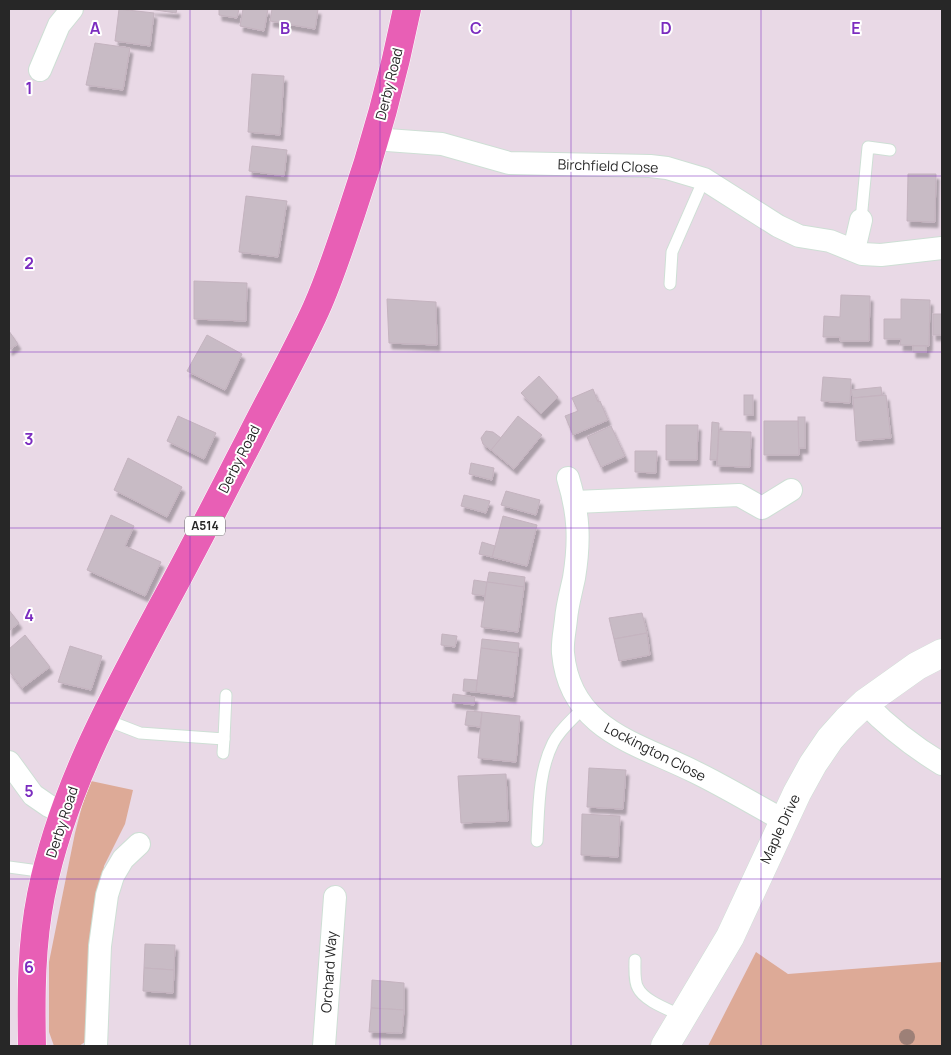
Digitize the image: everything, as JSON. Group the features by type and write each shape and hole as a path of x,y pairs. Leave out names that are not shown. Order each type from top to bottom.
{"main road":[{"name":"Derby Road","path":"32,1046 31,1005 34,950 40,898 63,813 80,768 103,718 194,547 316,307 339,250 376,136 407,9"}],"street":[{"path":"40,70 59,25 72,9"},
{"name":"Birchfield Close","path":"376,136 387,140 442,144 509,162 667,168 704,179 788,232 799,236 830,241 862,254 880,255 942,248"},
{"path":"854,250 861,220"},
{"name":"Lockington Close","path":"568,478 575,502 578,553 566,617 563,652 568,678 584,708 594,720 610,731 697,773 784,821"},
{"path":"575,502 739,495 762,508 791,490"},
{"name":"Maple Drive","path":"665,1046 730,938 797,793 830,739 846,720 865,703 917,666 942,653"},
{"path":"865,703 884,724 942,764"},
{"path":"9,762 33,795 63,813"},
{"path":"96,1046 100,946 108,895 116,870 139,844"},
{"name":"Orchard Way","path":"324,1046 335,897"}],"lane":[{"path":"861,220 868,148 890,150"},
{"path":"670,284 672,252 704,179"},
{"path":"223,753 226,695"},
{"path":"537,841 541,778 553,743 564,728 584,708"},
{"path":"103,718 140,733 224,739"},
{"path":"9,867 46,872"},
{"path":"635,960 637,988 646,997 682,1016"}],"shaded area":[{"path":"91,781 133,790 125,824 104,866 87,996 85,1042 79,1046 54,1046 49,1032 49,962 75,833"},
{"path":"756,952 788,974 942,962 942,1046 708,1046"}],"building":[{"path":"119,9 154,13 150,46 115,41"},
{"path":"149,9 177,9 176,13"},
{"path":"219,9 239,9 237,18 219,15"},
{"path":"243,9 268,9 264,31 240,26"},
{"path":"272,9 318,9 315,29 270,21"},
{"path":"95,43 130,48 123,90 86,85"},
{"path":"252,74 284,76 280,135 248,132"},
{"path":"252,146 287,150 284,176 249,171"},
{"path":"908,174 936,174 935,222 907,221"},
{"path":"246,196 287,201 278,257 239,252"},
{"path":"194,281 247,283 246,321 194,319"},
{"path":"841,295 870,296 869,341 840,341 840,337 823,337 824,316 840,317"},
{"path":"387,299 436,302 437,345 389,343"},
{"path":"901,299 930,300 929,346 900,345 901,339 884,339 884,319 901,319"},
{"path":"933,314 942,314 942,335 933,335"},
{"path":"9,331 18,344 9,350"},
{"path":"207,335 242,354 225,390 187,371"},
{"path":"913,346 926,346 926,352 913,352"},
{"path":"539,376 558,397 541,414 521,393"},
{"path":"823,377 851,379 850,403 821,401"},
{"path":"881,387 882,395 853,398 851,390"},
{"path":"593,389 608,420 573,435 565,416 578,411 572,398"},
{"path":"744,395 753,395 753,415 744,415"},
{"path":"886,395 891,438 856,441 853,398"},
{"path":"178,416 216,433 204,459 167,441"},
{"path":"518,416 542,435 514,469 491,450"},
{"path":"798,417 805,417 805,448 798,448"},
{"path":"764,421 798,421 799,455 764,455"},
{"path":"712,422 719,423 717,460 710,460"},
{"path":"666,425 698,425 697,460 666,460"},
{"path":"611,426 625,456 601,467 587,437"},
{"path":"486,431 493,432 501,438 491,450 483,444 481,438"},
{"path":"719,431 751,432 750,467 717,466"},
{"path":"635,451 657,451 656,473 635,472"},
{"path":"128,458 182,487 167,517 114,490"},
{"path":"471,463 494,468 492,480 469,474"},
{"path":"506,491 540,500 536,515 501,505"},
{"path":"464,495 490,501 486,513 461,506"},
{"path":"111,515 134,526 125,546 161,562 145,596 87,570"},
{"path":"503,516 537,525 527,566 492,557"},
{"path":"482,542 495,546 492,557 479,554"},
{"path":"489,572 525,577 524,587 487,582"},
{"path":"474,580 487,582 485,596 472,594"},
{"path":"487,582 524,587 518,632 481,627"},
{"path":"9,610 19,623 9,631"},
{"path":"642,613 647,633 614,639 609,618"},
{"path":"647,633 650,655 619,661 614,639"},
{"path":"442,634 457,636 455,647 441,645"},
{"path":"25,635 50,667 22,688 9,671 9,649"},
{"path":"482,639 519,643 518,653 481,648"},
{"path":"70,646 102,656 91,690 58,682"},
{"path":"481,648 518,653 513,697 476,692"},
{"path":"464,679 477,680 476,692 463,691"},
{"path":"453,694 475,697 474,705 452,702"},
{"path":"467,711 482,712 480,727 465,725"},
{"path":"482,712 520,716 516,762 478,758"},
{"path":"589,768 626,770 623,809 587,807"},
{"path":"506,774 508,821 461,823 458,776"},
{"path":"582,814 620,816 618,857 581,855"},
{"path":"145,944 175,945 174,970 144,968"},
{"path":"144,968 174,970 173,993 143,991"},
{"path":"372,980 404,983 404,1010 371,1008"},
{"path":"371,1008 404,1010 402,1033 369,1032"}]}
